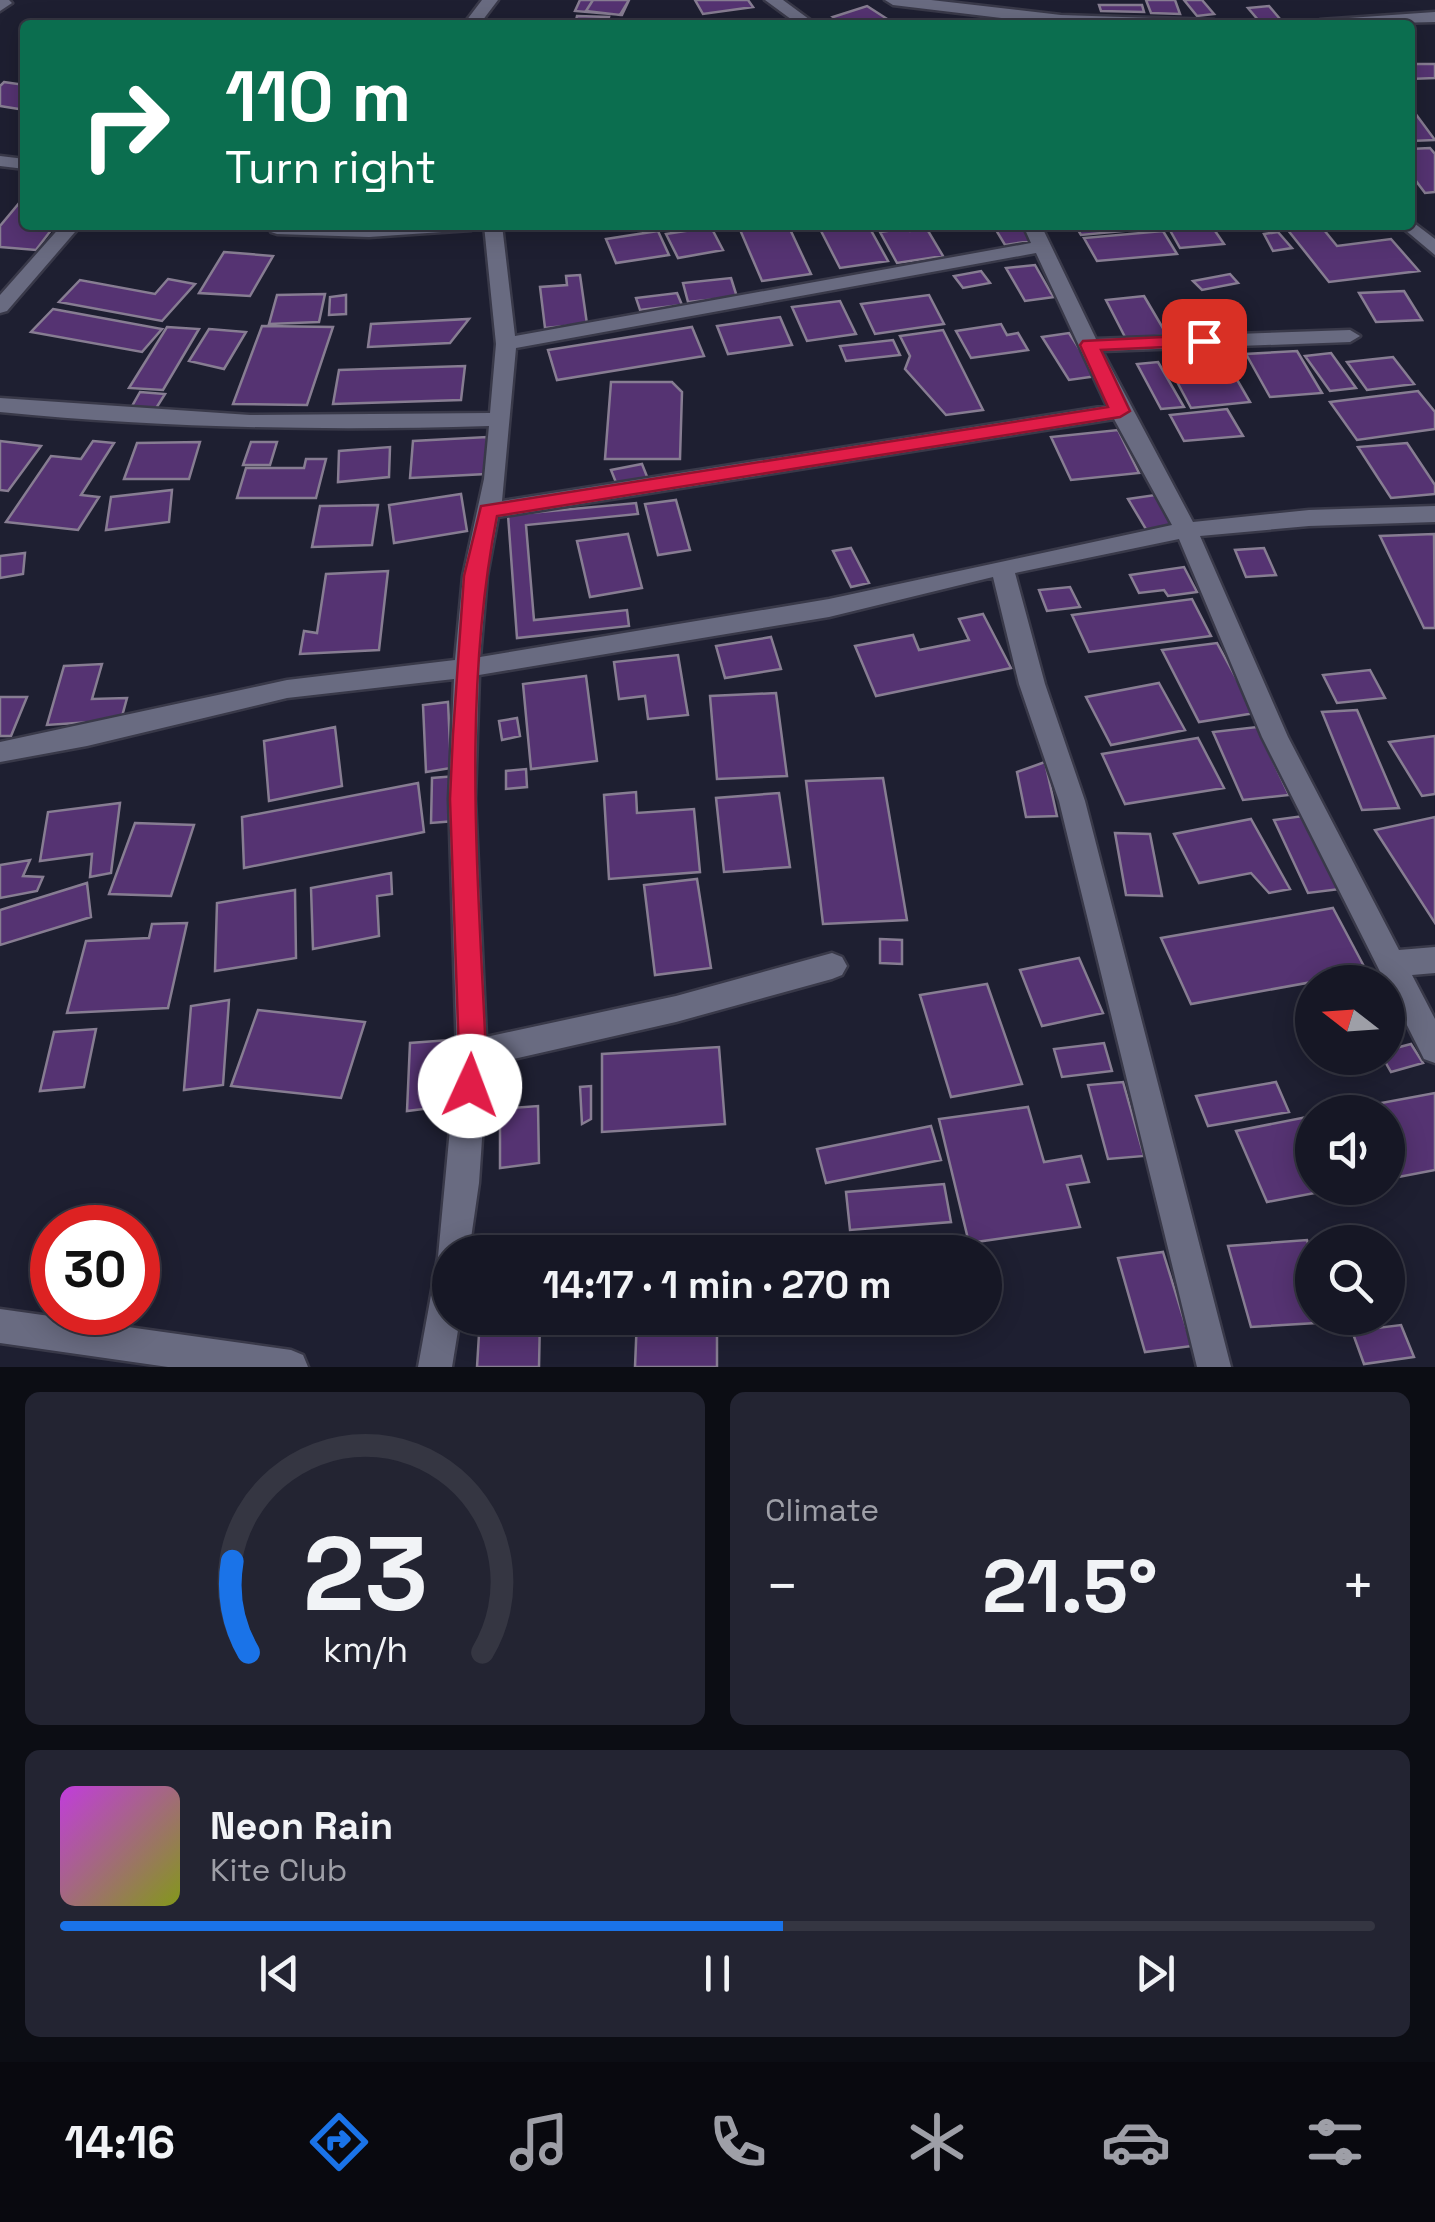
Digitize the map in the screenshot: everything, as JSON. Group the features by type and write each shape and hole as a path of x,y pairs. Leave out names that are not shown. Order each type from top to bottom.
{"street":[{"path":"475,20 490,0"},
{"path":"773,0 802,20"},
{"path":"893,0 1061,20"},
{"path":"1389,0 1435,32"},
{"path":"1401,20 1435,17"},
{"path":"1415,229 1435,250"},
{"path":"0,307 68,230"},
{"path":"455,1235 463,1183 472,1054 462,799 467,668 474,576 488,511 506,344 494,230"},
{"path":"506,344 1038,236 1120,411 1186,530 1276,737 1435,1049"},
{"path":"1089,345 1350,336"},
{"path":"0,404 138,418 317,425 500,419"},
{"path":"488,511 1120,411"},
{"path":"0,752 287,689 467,668 829,608 1002,566 1186,530 1309,518 1435,514"},
{"path":"1002,566 1032,684 1072,801 1214,1367"},
{"path":"1392,964 1435,960"},
{"path":"472,1054 676,1009 832,966"},
{"path":"0,1326 292,1367"},
{"path":"435,1367 440,1335"}],"building":[{"path":"580,0 629,0 622,15 575,11"},
{"path":"593,0 629,0 620,15 586,11"},
{"path":"695,0 748,0 753,7 703,14"},
{"path":"1146,0 1175,0 1180,14 1151,13"},
{"path":"1184,0 1202,0 1214,14 1197,16"},
{"path":"1099,5 1142,5 1144,12 1101,11"},
{"path":"867,6 889,20 838,20 833,17"},
{"path":"1269,6 1280,19 1258,20 1248,8"},
{"path":"577,16 609,17 608,20 576,20"},
{"path":"1415,64 1435,64 1435,78 1415,79"},
{"path":"4,82 20,84 20,109 0,106 0,86"},
{"path":"1415,113 1435,140 1415,141"},
{"path":"1430,148 1435,154 1435,192 1425,193 1415,180 1415,149"},
{"path":"20,202 20,230 51,230 36,250 0,247 0,226"},
{"path":"713,230 723,250 678,258 666,234"},
{"path":"740,230 790,230 811,274 762,281"},
{"path":"821,230 871,230 888,261 840,268"},
{"path":"928,230 943,256 897,263 880,232"},
{"path":"996,230 1024,230 1031,241 1005,245"},
{"path":"1078,230 1134,230 1081,235"},
{"path":"1170,230 1214,230 1224,244 1180,248"},
{"path":"1288,230 1324,230 1337,246 1391,239 1419,271 1329,282"},
{"path":"658,231 669,255 616,263 606,239"},
{"path":"1163,231 1177,254 1097,261 1084,238"},
{"path":"1278,232 1292,248 1273,251 1264,234"},
{"path":"224,252 273,256 250,296 199,293"},
{"path":"1035,265 1054,297 1025,301 1006,268"},
{"path":"981,271 990,283 963,288 954,276"},
{"path":"1230,274 1238,283 1202,290 1193,281"},
{"path":"580,275 587,324 545,328 540,287 567,285 566,276"},
{"path":"731,278 737,297 688,302 683,283"},
{"path":"168,279 195,284 162,321 59,302 80,280 155,294"},
{"path":"1404,291 1422,320 1376,322 1359,293"},
{"path":"677,293 682,305 640,310 636,298"},
{"path":"325,294 319,322 269,324 277,295"},
{"path":"346,295 346,314 329,315 330,297"},
{"path":"929,295 944,324 875,334 861,304"},
{"path":"1144,296 1167,335 1126,339 1106,300"},
{"path":"840,301 856,334 807,341 792,307"},
{"path":"53,309 162,329 142,352 31,332"},
{"path":"780,317 792,345 728,354 717,326"},
{"path":"469,319 450,343 368,347 371,324"},
{"path":"1001,324 1007,335 1018,333 1028,350 971,358 956,331"},
{"path":"262,326 333,327 307,405 233,404"},
{"path":"167,327 199,329 163,390 129,388"},
{"path":"692,327 704,356 557,380 548,350"},
{"path":"209,329 246,332 224,369 189,361"},
{"path":"943,330 983,410 946,415 905,369 910,356 900,336"},
{"path":"1069,333 1097,376 1069,380 1042,337"},
{"path":"893,340 900,355 846,361 840,346"},
{"path":"1297,351 1322,393 1270,397 1246,354"},
{"path":"1331,353 1356,388 1330,391 1305,356"},
{"path":"1393,357 1414,384 1367,390 1347,362"},
{"path":"1158,362 1184,407 1161,409 1137,364"},
{"path":"465,366 461,400 333,404 339,370"},
{"path":"1232,371 1250,402 1191,408 1174,376"},
{"path":"611,382 672,382 682,392 680,459 605,459"},
{"path":"1418,391 1435,412 1435,429 1357,440 1330,402"},
{"path":"140,392 165,394 155,410 131,408"},
{"path":"1227,409 1243,436 1184,441 1170,415"},
{"path":"1118,430 1139,473 1071,480 1051,437"},
{"path":"487,437 486,474 410,478 413,441"},
{"path":"0,441 41,446 8,491 0,490"},
{"path":"93,441 114,443 81,495 99,497 78,530 6,522 51,456 81,459"},
{"path":"200,442 189,479 124,479 137,443"},
{"path":"251,442 277,442 270,465 243,465"},
{"path":"1407,443 1435,485 1435,494 1391,498 1358,447"},
{"path":"390,447 389,477 338,482 339,451"},
{"path":"306,459 326,459 316,498 237,498 246,468 304,468"},
{"path":"642,464 648,479 617,485 611,470"},
{"path":"172,490 169,522 106,530 111,497"},
{"path":"461,494 467,531 394,543 389,505"},
{"path":"1155,495 1174,527 1147,531 1128,499"},
{"path":"676,500 690,550 658,555 645,504"},
{"path":"636,503 638,514 526,525 534,620 627,610 629,626 517,638 508,515"},
{"path":"378,505 372,545 312,547 320,506"},
{"path":"628,534 642,588 590,597 577,541"},
{"path":"1434,534 1435,628 1424,628 1380,536"},
{"path":"851,548 869,583 851,587 833,551"},
{"path":"1264,548 1276,575 1246,577 1235,550"},
{"path":"25,553 23,574 0,578 0,556"},
{"path":"1184,567 1197,592 1168,596 1164,590 1139,593 1130,575"},
{"path":"388,571 379,650 300,654 304,631 317,633 326,574"},
{"path":"1070,587 1080,607 1047,611 1039,590"},
{"path":"1192,599 1211,636 1089,652 1072,615"},
{"path":"983,614 1011,668 876,696 855,646 913,635 919,650 969,640 959,619"},
{"path":"771,637 781,669 725,678 716,646"},
{"path":"1217,643 1255,713 1199,722 1162,650"},
{"path":"678,655 688,715 648,719 645,696 619,699 614,662"},
{"path":"102,664 92,699 127,698 121,720 47,725 64,666"},
{"path":"1370,670 1385,698 1337,703 1323,675"},
{"path":"586,676 597,761 531,769 523,684"},
{"path":"1159,683 1185,730 1111,745 1086,697"},
{"path":"776,693 787,776 717,779 710,696"},
{"path":"0,697 27,697 11,736 0,736"},
{"path":"448,702 451,768 426,772 423,705"},
{"path":"1357,710 1399,808 1362,810 1322,712"},
{"path":"517,718 520,736 502,740 499,721"},
{"path":"335,727 342,786 269,801 264,741"},
{"path":"1257,727 1289,795 1243,800 1213,732"},
{"path":"1435,736 1435,794 1422,796 1389,742"},
{"path":"1198,738 1224,788 1125,804 1102,754"},
{"path":"1045,762 1057,816 1026,817 1017,772"},
{"path":"526,769 527,787 506,789 506,771"},
{"path":"456,776 455,821 431,823 432,778"},
{"path":"883,778 907,920 823,924 806,781"},
{"path":"418,783 424,832 244,868 242,817"},
{"path":"636,792 637,813 694,809 700,872 609,879 604,795"},
{"path":"779,793 790,867 724,872 716,798"},
{"path":"120,803 111,873 90,877 92,854 40,861 48,812"},
{"path":"1303,816 1340,889 1308,893 1274,820"},
{"path":"1435,817 1435,923 1375,830"},
{"path":"1251,819 1290,889 1269,893 1251,873 1199,883 1174,834"},
{"path":"135,823 194,825 171,896 109,894"},
{"path":"1115,833 1150,834 1162,896 1126,895"},
{"path":"30,860 23,876 43,877 37,891 0,898 0,865"},
{"path":"391,873 392,894 377,896 379,936 313,949 311,888"},
{"path":"697,879 711,968 655,975 644,885"},
{"path":"87,883 91,917 0,945 0,910"},
{"path":"295,890 296,958 215,971 217,903"},
{"path":"1333,908 1363,965 1295,965 1295,985 1191,1004 1161,938"},
{"path":"187,923 168,1008 67,1013 86,941 149,938 152,924"},
{"path":"880,939 902,940 902,964 880,963"},
{"path":"1079,958 1103,1013 1042,1026 1020,970"},
{"path":"987,984 1022,1084 951,1097 920,995"},
{"path":"229,1000 223,1085 184,1090 191,1006"},
{"path":"258,1010 365,1022 341,1098 231,1086"},
{"path":"96,1029 84,1087 40,1091 54,1032"},
{"path":"449,1040 448,1106 407,1111 410,1043"},
{"path":"1104,1043 1112,1071 1062,1077 1054,1049"},
{"path":"1411,1044 1423,1063 1405,1068 1405,1046"},
{"path":"719,1047 725,1124 602,1132 602,1054"},
{"path":"1123,1082 1144,1156 1108,1159 1088,1085"},
{"path":"1276,1082 1289,1112 1208,1126 1196,1096"},
{"path":"591,1086 591,1119 582,1124 580,1087"},
{"path":"1435,1093 1435,1170 1405,1176 1405,1099"},
{"path":"538,1106 539,1163 500,1168 500,1109"},
{"path":"1028,1107 1044,1162 1081,1156 1089,1182 1067,1185 1080,1227 1002,1238 1002,1235 967,1235 939,1119"},
{"path":"1295,1119 1295,1197 1267,1202 1236,1131"},
{"path":"931,1126 941,1160 826,1183 817,1149"},
{"path":"944,1184 951,1222 850,1230 846,1192"},
{"path":"1295,1241 1295,1324 1251,1327 1228,1246"},
{"path":"1163,1252 1192,1346 1145,1352 1118,1258"},
{"path":"479,1335 540,1335 539,1367 477,1367"},
{"path":"636,1335 717,1335 717,1367 635,1367"},
{"path":"1353,1335 1405,1335 1414,1357 1364,1364"}],"route":[{"path":"470,1086 462,799 464,734 474,576 488,511 1120,411 1089,345 1204,341"}]}
